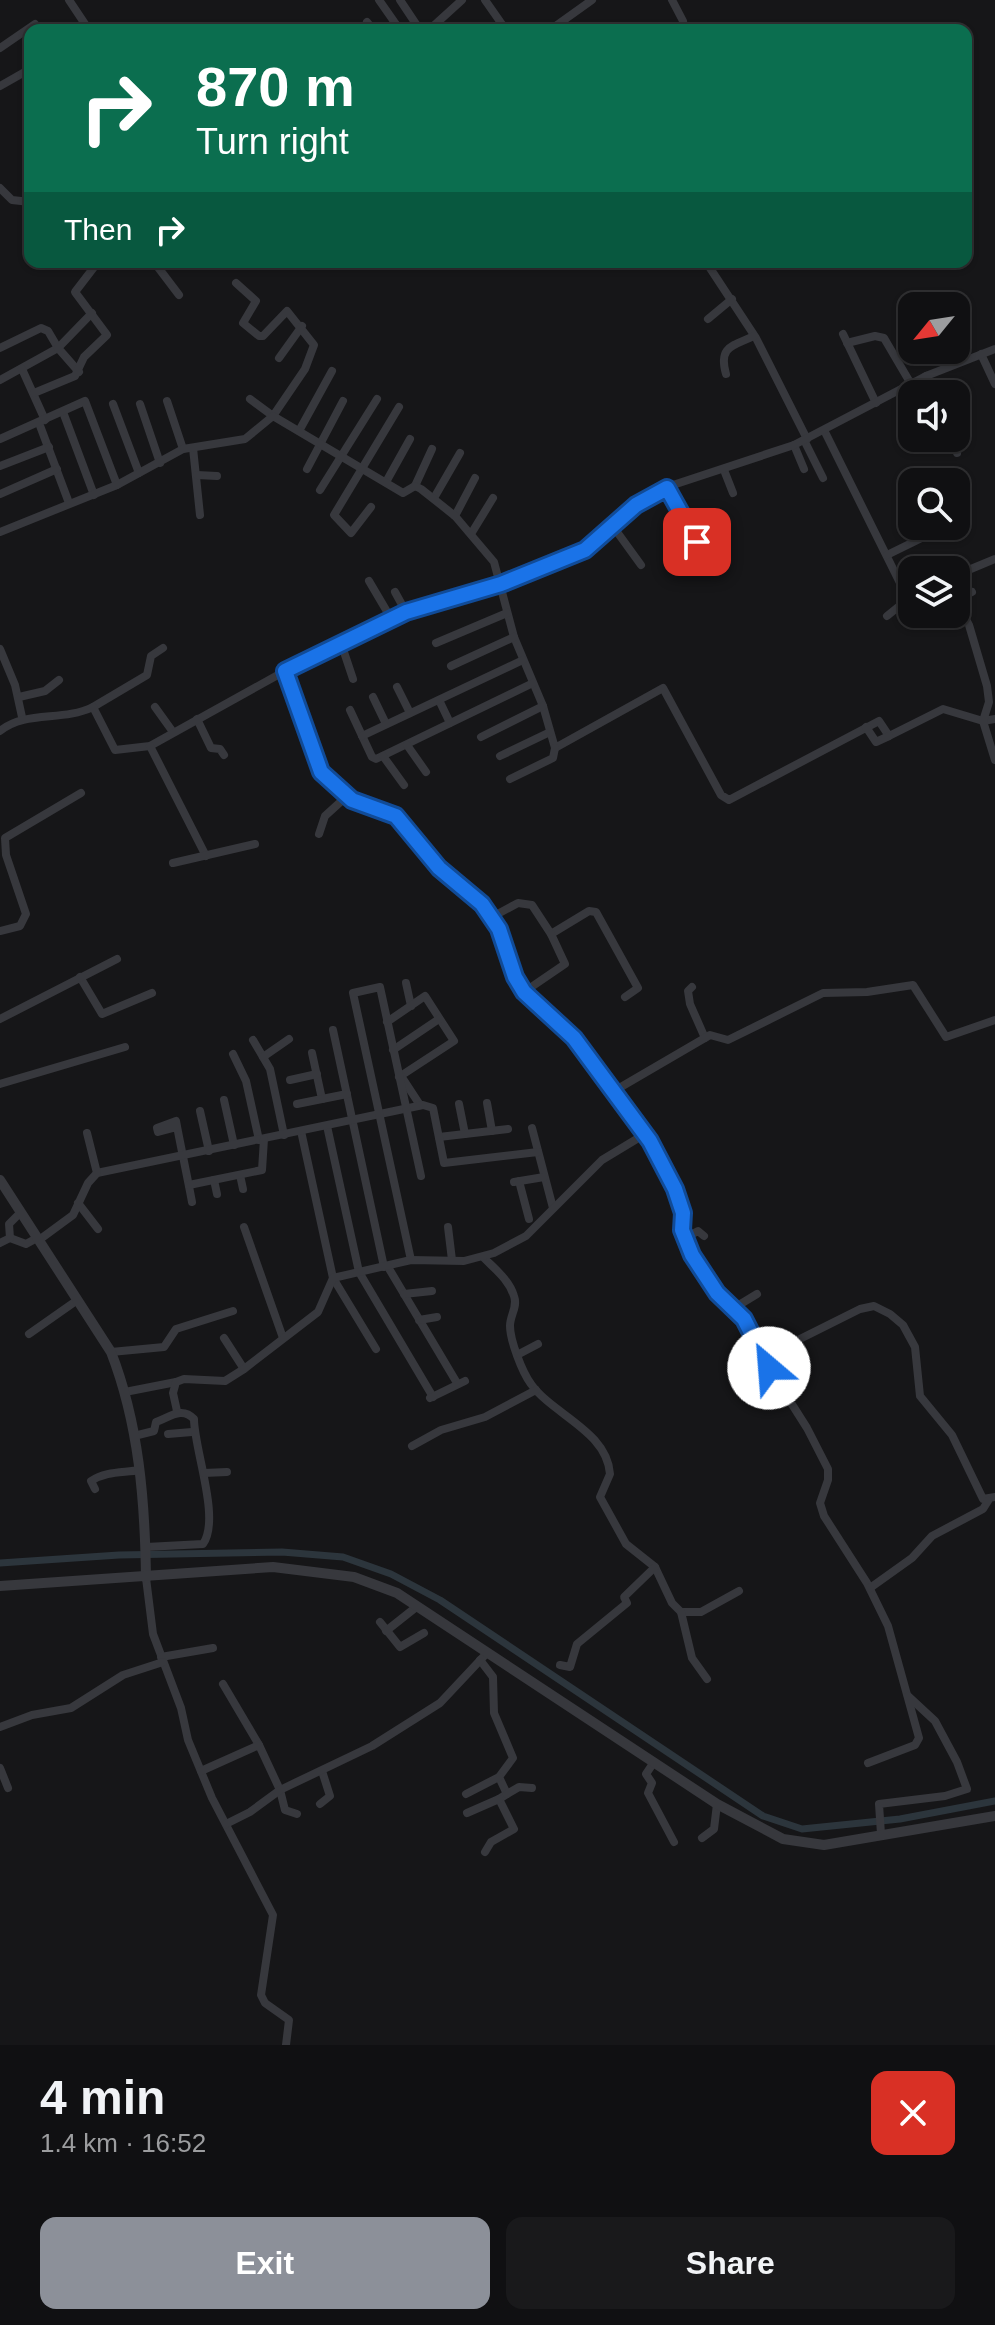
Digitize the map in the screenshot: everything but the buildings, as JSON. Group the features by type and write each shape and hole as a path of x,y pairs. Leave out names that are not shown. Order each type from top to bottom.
{"street":[{"path":"69,0 85,24"},
{"path":"379,0 396,24"},
{"path":"400,0 416,24"},
{"path":"436,24 462,0"},
{"path":"485,0 502,24"},
{"path":"558,24 592,0"},
{"path":"672,0 683,21"},
{"path":"0,48 24,32"},
{"path":"0,86 24,72"},
{"path":"0,188 12,200 24,201"},
{"path":"34,393 79,372 84,357 107,333 75,292 93,268"},
{"path":"159,268 179,295"},
{"path":"710,268 754,336 823,478"},
{"path":"0,532 117,485 188,449 245,439 273,416 313,355 314,345 302,326 285,312 260,337 243,323 256,301 236,283"},
{"path":"708,319 732,299"},
{"path":"0,380 58,348 92,313"},
{"path":"279,358 302,326"},
{"path":"0,348 41,328 48,331 79,372"},
{"path":"726,374 722,360 725,352 754,336"},
{"path":"876,403 845,338 884,338 909,380"},
{"path":"918,380 995,349"},
{"path":"981,354 995,384"},
{"path":"22,369 34,393 69,503"},
{"path":"299,431 332,371"},
{"path":"926,376 928,380"},
{"path":"93,707 115,750 150,746 285,671 406,612 501,584 585,550 636,505 667,488 794,445 898,391"},
{"path":"250,399 273,416 403,493 415,486 432,449"},
{"path":"320,490 377,399"},
{"path":"0,439 85,401 117,485"},
{"path":"167,401 197,475 200,515"},
{"path":"307,469 343,401"},
{"path":"113,404 139,473"},
{"path":"140,404 160,463"},
{"path":"371,507 352,533 334,515 399,407"},
{"path":"63,412 94,495"},
{"path":"824,430 898,577"},
{"path":"386,482 410,439"},
{"path":"794,445 804,469"},
{"path":"0,466 49,447"},
{"path":"434,498 460,453"},
{"path":"0,494 57,469"},
{"path":"724,470 733,493"},
{"path":"197,475 217,476"},
{"path":"455,516 475,478"},
{"path":"415,486 455,516 494,562 514,637 543,706 555,748 553,758 510,779"},
{"path":"667,488 697,542"},
{"path":"471,534 493,498"},
{"path":"612,525 641,565"},
{"path":"887,555 918,540"},
{"path":"970,569 995,559"},
{"path":"369,581 392,620"},
{"path":"395,592 406,612"},
{"path":"972,592 956,600 969,625 987,686 989,702 983,721 995,760"},
{"path":"887,616 898,608"},
{"path":"436,643 507,613"},
{"path":"451,666 514,637"},
{"path":"341,643 353,679"},
{"path":"0,731 22,717 57,717 93,707 147,675 151,656 163,648"},
{"path":"0,649 19,697 22,717"},
{"path":"362,736 523,660"},
{"path":"285,671 307,728 316,765 347,796 396,816 439,868 492,917 524,992 574,1038 645,1134 675,1189 683,1213 685,1238 717,1293 734,1308 807,1428 828,1469 828,1480 820,1503 824,1516 870,1588 896,1649 919,1743 868,1763"},
{"path":"19,697 45,691 59,680"},
{"path":"350,710 372,757 383,756 533,683"},
{"path":"397,687 410,713"},
{"path":"555,748 663,688 721,795 729,800 866,727 880,722 889,736"},
{"path":"373,697 386,724"},
{"path":"439,700 450,723"},
{"path":"481,737 543,706"},
{"path":"155,707 173,732"},
{"path":"866,727 877,742 943,709 983,721 995,719"},
{"path":"197,719 211,748 220,749 224,755"},
{"path":"500,756 550,732"},
{"path":"407,745 426,772"},
{"path":"150,746 206,856"},
{"path":"383,756 404,785"},
{"path":"0,931 20,926 26,914 6,855 5,838 81,793"},
{"path":"319,834 325,816 347,796"},
{"path":"173,863 255,844"},
{"path":"492,917 518,903 532,905 551,934 565,964 524,992"},
{"path":"551,934 589,911 596,912 638,988 625,997"},
{"path":"0,1019 117,959"},
{"path":"80,977 102,1014 152,993"},
{"path":"406,983 411,1006"},
{"path":"614,1091 710,1035 728,1040 823,993 867,992 910,984 917,987 944,1037 995,1020"},
{"path":"411,1260 353,993 380,987 421,1176"},
{"path":"692,987 688,991 690,1004 705,1038"},
{"path":"400,1076 454,1041 422,991 408,994"},
{"path":"387,1022 425,996"},
{"path":"393,1050 439,1019"},
{"path":"327,1126 359,1272 431,1398 461,1382 386,1267 333,1030"},
{"path":"263,1057 289,1039"},
{"path":"253,1040 270,1069 284,1135"},
{"path":"0,1084 125,1047"},
{"path":"312,1053 322,1099"},
{"path":"189,1185 262,1170 261,1140 246,1081 233,1054"},
{"path":"290,1080 317,1074"},
{"path":"400,1076 420,1105"},
{"path":"297,1104 347,1094"},
{"path":"224,1100 234,1145"},
{"path":"487,1103 492,1131"},
{"path":"459,1104 465,1134"},
{"path":"0,1243 10,1238 26,1244 73,1215 97,1173 420,1105 433,1108 444,1163 538,1152"},
{"path":"200,1111 209,1151"},
{"path":"177,1127 192,1202"},
{"path":"532,1128 553,1208"},
{"path":"439,1137 508,1129"},
{"path":"301,1131 333,1278 376,1349"},
{"path":"87,1133 97,1173"},
{"path":"333,1278 411,1260 484,1258 526,1236 602,1160 645,1134"},
{"path":"240,1175 243,1189"},
{"path":"529,1219 516,1182 544,1177"},
{"path":"0,1180 111,1352 125,1392 140,1470 150,1618 201,1771 273,1915 261,1995 265,2003 289,2020 286,2045"},
{"path":"214,1180 217,1194"},
{"path":"78,1203 98,1229"},
{"path":"10,1238 9,1224 20,1213"},
{"path":"244,1227 283,1338"},
{"path":"448,1227 452,1260"},
{"path":"685,1238 698,1231 704,1236"},
{"path":"484,1258 503,1277 514,1295 516,1303 510,1329 527,1379 581,1427 605,1458 610,1470 600,1492 604,1508 626,1544 655,1567 672,1603 681,1612 692,1658 707,1679"},
{"path":"125,1392 184,1379 225,1381 318,1312 333,1278"},
{"path":"404,1294 432,1291"},
{"path":"734,1308 757,1294"},
{"path":"29,1334 76,1301"},
{"path":"762,1358 860,1309 874,1306 890,1314 903,1325 915,1347 920,1396 952,1435 983,1499 992,1499"},
{"path":"111,1352 164,1347 171,1332 176,1329 233,1311"},
{"path":"419,1320 437,1317"},
{"path":"224,1338 244,1369"},
{"path":"519,1354 538,1344"},
{"path":"747,1368 757,1383"},
{"path":"744,1390 772,1373"},
{"path":"176,1382 173,1393 177,1411"},
{"path":"412,1446 441,1430 485,1417 536,1390"},
{"path":"134,1436 154,1431 156,1422 177,1411 188,1413 194,1419 192,1432 204,1473 208,1533 203,1544 146,1548"},
{"path":"168,1434 192,1432"},
{"path":"95,1489 91,1481 94,1478 113,1472 140,1470"},
{"path":"204,1473 227,1472"},
{"path":"870,1588 912,1558 932,1536 983,1509 992,1499"},
{"path":"560,1665 570,1667 577,1644 627,1603 624,1597 631,1588 655,1567"},
{"path":"0,1586 246,1569 301,1569 382,1586 483,1657 717,1804 772,1835 801,1844 824,1845 880,1832 995,1816"},
{"path":"681,1612 701,1612 739,1591"},
{"path":"386,1631 415,1608"},
{"path":"380,1622 400,1647 424,1633"},
{"path":"0,1727 32,1715 71,1708 123,1675 162,1660 213,1648"},
{"path":"226,1824 280,1790 372,1746 440,1703 483,1657"},
{"path":"466,1794 499,1777 513,1758 494,1713 493,1677 483,1657"},
{"path":"223,1684 259,1745 280,1790 287,1814 297,1814"},
{"path":"880,1832 877,1807 883,1802 945,1796 967,1789 935,1721 907,1696"},
{"path":"201,1771 259,1745"},
{"path":"654,1762 645,1774 652,1783 648,1793 674,1842"},
{"path":"0,1768 8,1788"},
{"path":"320,1804 330,1796 322,1771"},
{"path":"485,1852 491,1842 514,1829 499,1777"},
{"path":"467,1813 519,1787 532,1788"},
{"path":"702,1838 714,1829 717,1804"}],"waterway":[{"path":"0,1563 119,1555 282,1552 343,1557 391,1574 440,1600 763,1816 802,1829 900,1819 995,1801"}],"route":[{"path":"697,542 667,488 636,505 585,550 501,584 406,612 285,671 307,728 313,757 321,772 352,800 396,816 439,868 482,904 499,929 515,977 524,992 574,1038 650,1141 675,1189 683,1213 682,1230 692,1255 717,1293 744,1319 755,1346 769,1368"}]}
